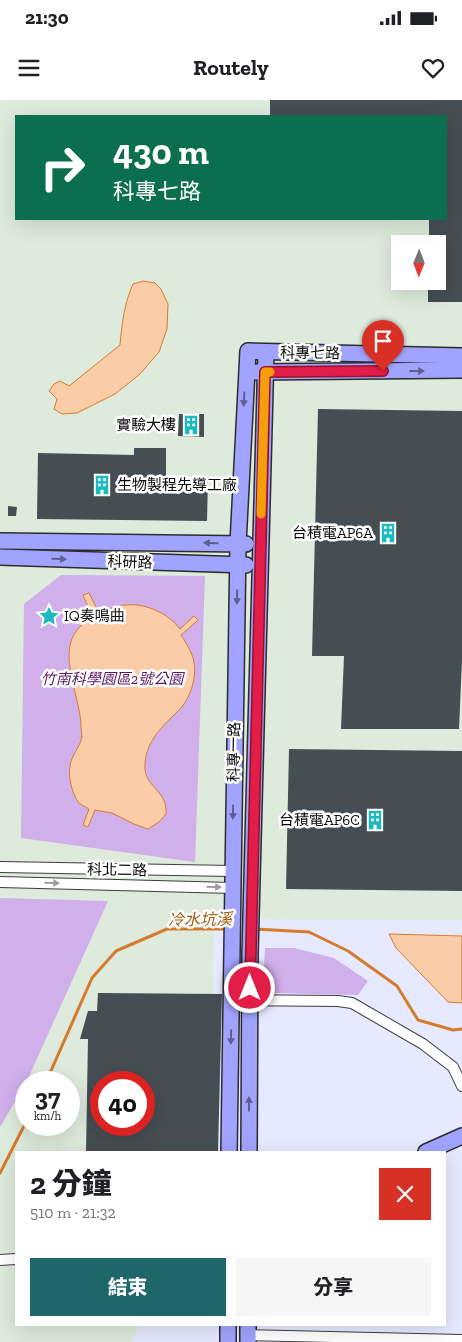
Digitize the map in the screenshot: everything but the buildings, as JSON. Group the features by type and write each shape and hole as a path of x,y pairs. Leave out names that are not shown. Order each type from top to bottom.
{"street":[{"name":"科專七路","path":"248,351 462,356"},
{"name":"科專一路","path":"229,1151 238,544 248,351"},
{"name":"科專一路","path":"249,1151 250,954 266,352"},
{"name":"科專七路","path":"246,372 462,370"},
{"name":"科研路","path":"0,541 260,544"},
{"name":"科研路","path":"0,557 260,565"},
{"name":"科北二路","path":"0,867 232,871"},
{"path":"232,871 253,873"},
{"name":"科北二路","path":"0,882 233,888"},
{"path":"233,888 253,889"},
{"path":"231,1000 338,1001 352,1003 423,1044 453,1067 462,1086"},
{"path":"428,1151 462,1136"},
{"path":"0,1260 15,1259"},
{"path":"228,1326 228,1342"},
{"path":"248,1334 462,1340"}],"shaded area":[{"path":"0,100 462,100 462,920 214,919 213,996 180,1151 15,1151 15,1326 139,1326 132,1342 0,1342"},
{"path":"143,281 155,283 161,289 168,304 167,329 159,352 140,374 115,394 77,413 62,414 54,409 57,399 49,391 54,384 60,381 69,386 120,345 127,299 133,284"},
{"path":"89,593 99,613 120,606 134,605 149,608 163,614 180,629 194,616 198,620 181,635 191,652 194,662 194,678 190,693 182,707 156,734 146,755 146,775 162,798 166,811 166,814 159,822 148,829 112,813 95,810 88,827 83,825 89,809 79,803 71,785 71,762 82,737 79,712 72,682 69,652 72,639 80,627 93,618 83,595"},
{"path":"389,934 462,936 462,1003 448,1002 396,948"}],"green space":[{"name":"竹南科學園區2號公園","path":"61,575 205,576 195,862 21,838 24,604"},
{"path":"0,898 108,901 31,1071 15,1071 15,1102 0,1127"},
{"path":"265,948 294,948 334,958 368,981 358,995 273,993 263,990"}],"waterway":[{"name":"冷水坑溪","path":"51,1071 92,978 116,951 167,929 228,929"},
{"name":"冷水坑溪","path":"255,929 309,932 348,951 397,986 418,1020 453,1030 462,1029"},
{"name":"冷水坑溪","path":"0,1173 19,1136"}],"slow traffic":[{"path":"261,514 265,372 270,372"}],"place":[{"name":"實驗大樓","path":"191,425"},
{"name":"生物製程先導工廠","path":"102,485"},
{"name":"台積電AP6A","path":"388,533"},
{"name":"IQ奏鳴曲","path":"49,616"},
{"name":"台積電AP6C","path":"375,820"}],"route":[{"path":"250,988 265,372 383,371"}]}
